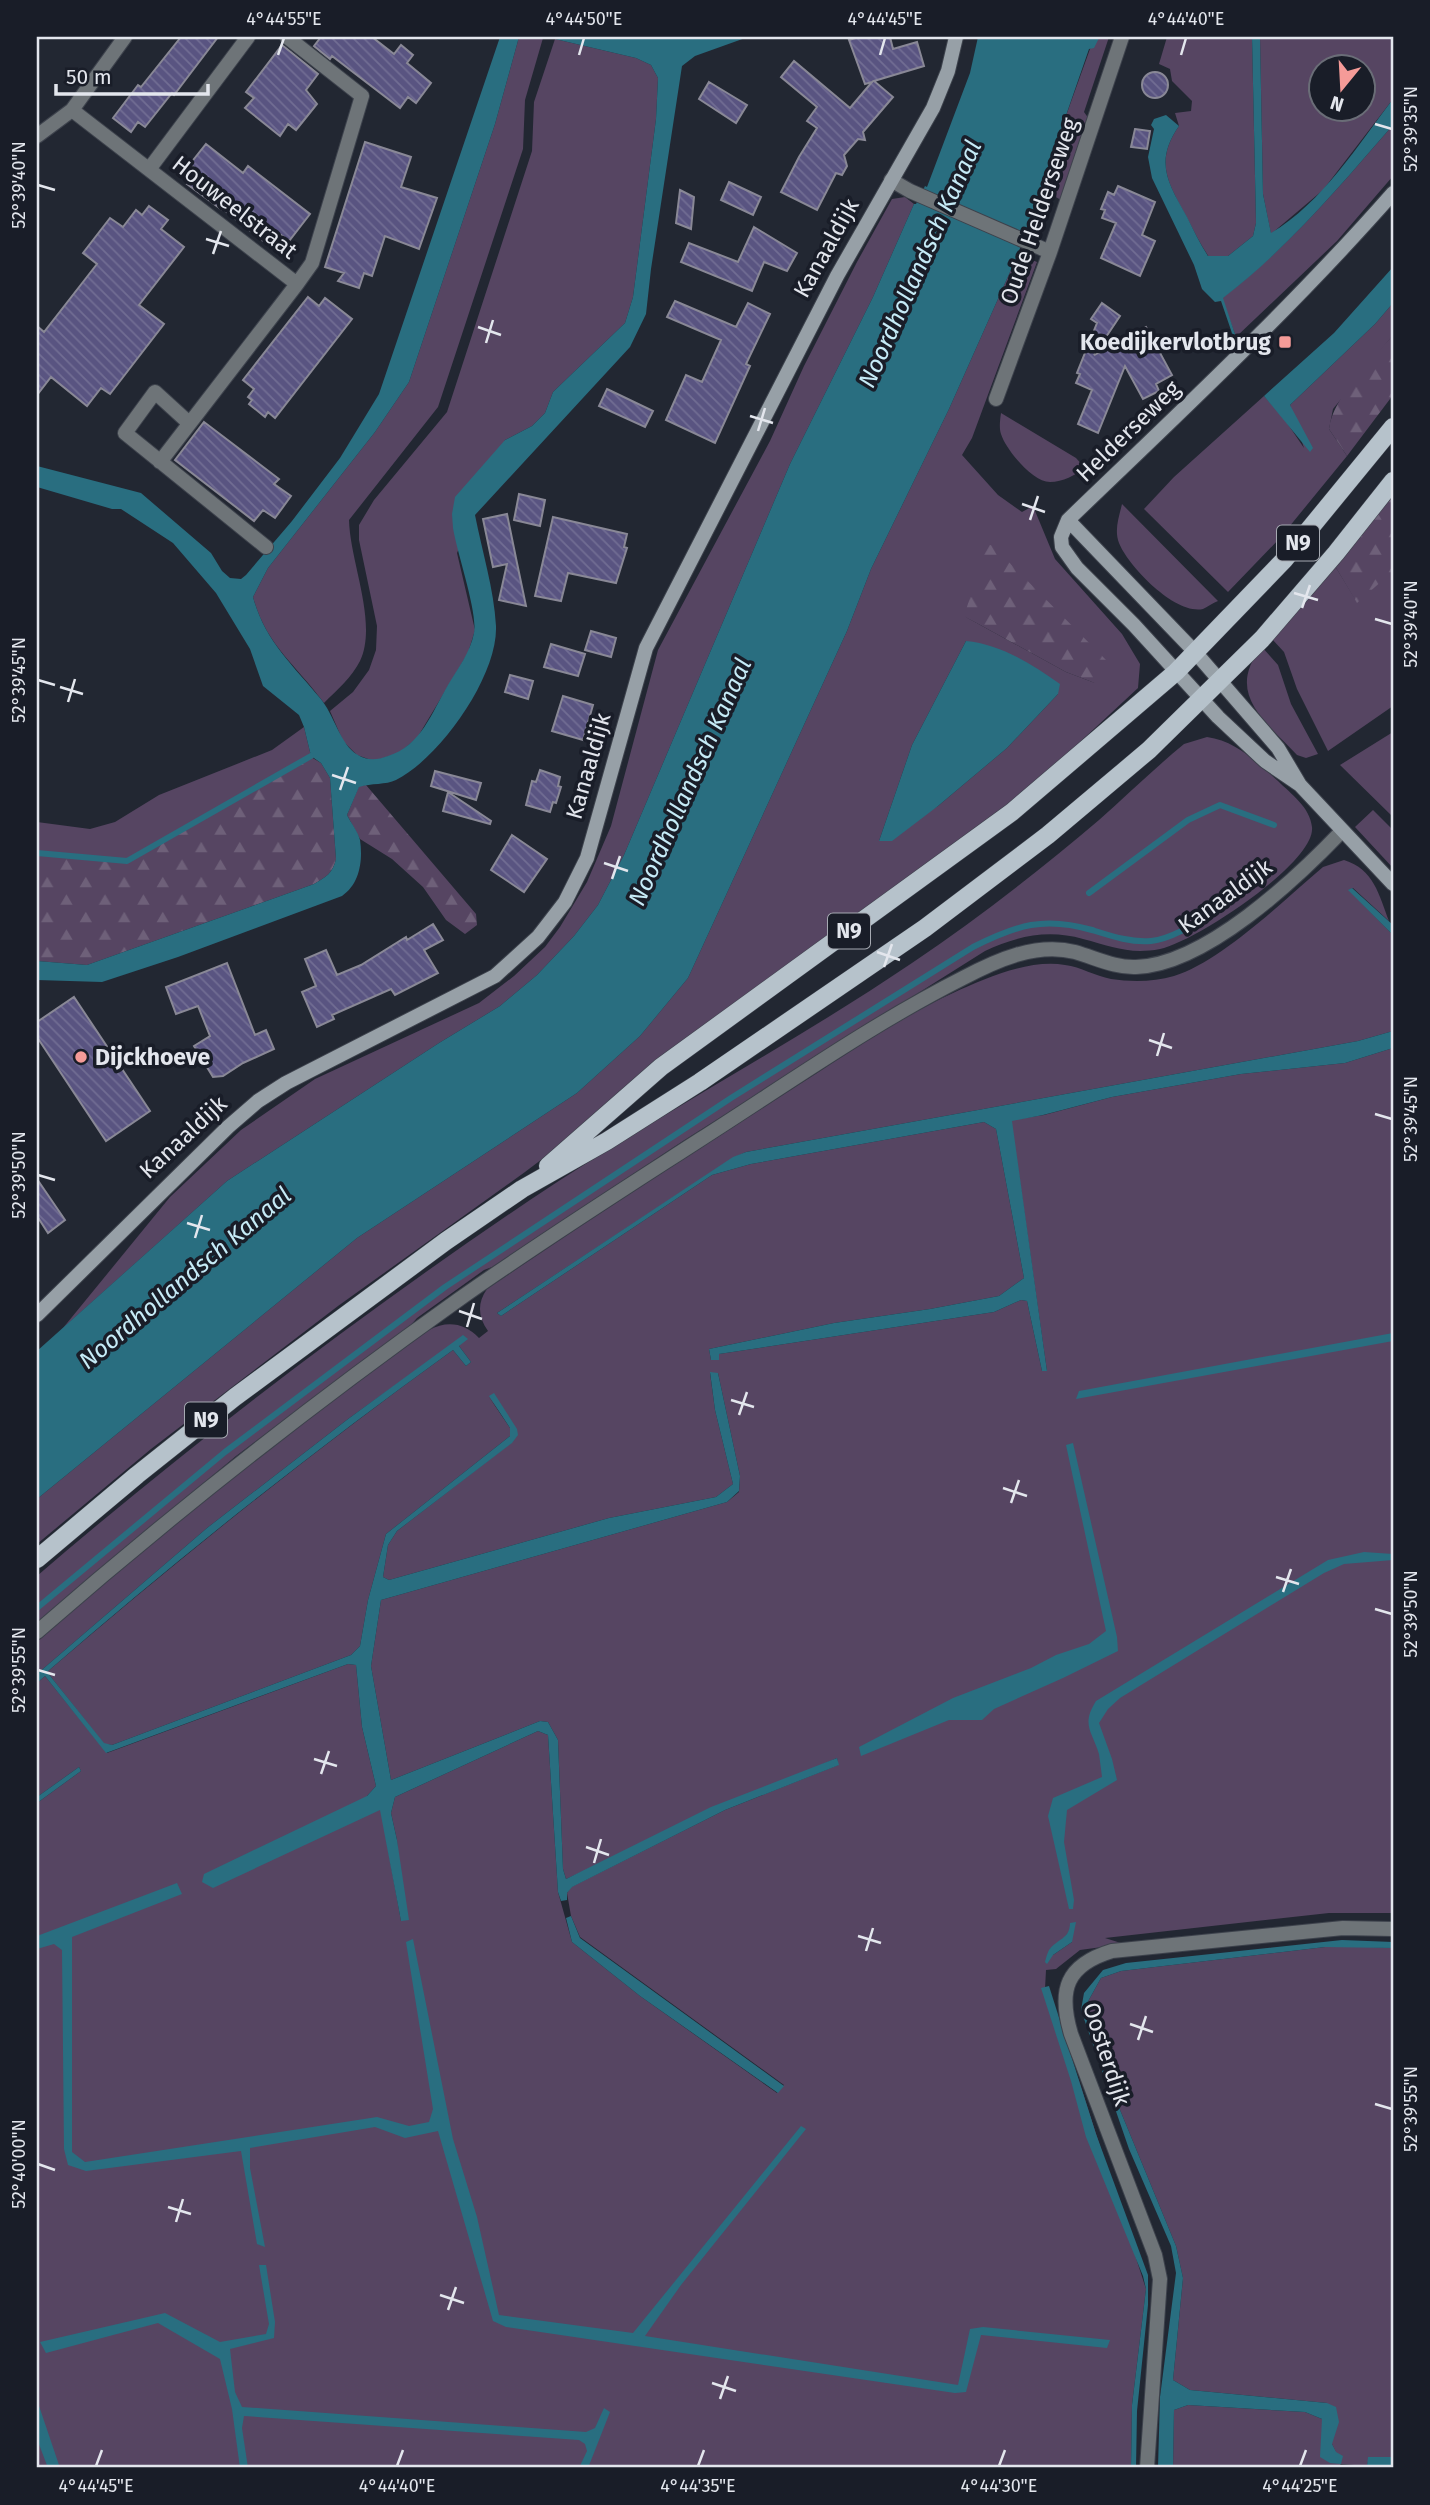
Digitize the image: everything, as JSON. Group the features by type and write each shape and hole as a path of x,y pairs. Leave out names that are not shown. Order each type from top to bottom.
{"main road":[{"name":"N9","path":"522,1189 661,1067 1012,812 1176,671 1284,560 1393,427"},
{"name":"N9","path":"37,1559 96,1508 235,1397 435,1249 522,1189 607,1141 700,1082 925,928 1048,835 1118,779 1220,681 1297,599 1393,481"}],"street":[{"path":"37,136 72,110 125,37"},
{"path":"150,168 248,37"},
{"path":"287,37 362,96 312,263 297,284"},
{"name":"Kanaaldijk","path":"37,1315 174,1178 258,1101 286,1083 495,976 538,937 565,902 587,858 646,648 837,275 933,108 948,71 956,37"},
{"name":"Oude Helderseweg","path":"996,399 1050,252 1122,37"},
{"name":"Houweelstraat","path":"72,110 297,284 160,462"},
{"path":"891,180 910,191 1050,252"},
{"name":"Helderseweg","path":"1068,520 1254,342 1344,249 1393,193"},
{"path":"190,423 155,392 125,433 266,547"},
{"path":"1300,785 1265,761 1202,699 1066,554 1061,537 1068,520 1195,652 1278,747 1300,785 1393,884"},
{"name":"Kanaaldijk","path":"37,1632 111,1567 219,1479 458,1300 605,1201 861,1037 963,977 1022,952 1069,950 1111,964 1132,967 1157,965 1181,958 1202,947 1267,901 1342,831"},
{"name":"Oosterdijk","path":"1147,2468 1160,2279 1155,2255 1071,2034 1065,2008 1069,1979 1084,1963 1112,1951 1343,1928 1393,1930"}],"green space":[{"path":"519,37 543,38 525,100 523,149 438,407 349,520 365,611 365,646 353,672 324,703 274,642 253,597 268,568 375,432 409,382 495,124"},
{"path":"1098,37 1109,37 1084,112 1089,119 1061,200 1040,188 1090,49"},
{"path":"1167,37 1252,37 1256,223 1253,236 1228,256 1209,257 1174,194 1166,172 1167,151 1179,126 1175,113 1191,111 1192,101 1172,81 1170,69 1159,64"},
{"path":"1260,37 1393,37 1393,99 1378,118 1378,52 1308,52 1308,122 1375,122 1323,190 1271,234 1263,194"},
{"path":"555,39 636,58 651,65 658,78 656,119 633,297 625,323 553,392 545,413 532,426 505,440 457,553 475,630 468,653 417,738 399,753 374,761 357,755 343,741 330,711 353,692 369,670 376,650 377,626 359,540 359,525 374,500 447,412 532,151 534,102"},
{"path":"1393,125 1393,176 1337,241 1236,337 1222,298 1291,238"},
{"path":"905,197 914,204 873,297 790,464 624,855 598,905 574,936 537,975 500,1006 227,1181 63,1328 170,1197 241,1130 315,1079 479,1003 545,947 560,927 587,882 611,826 658,650 770,441 804,366 857,262 892,199"},
{"path":"1018,254 1037,262 972,438 962,455 998,495 1022,512 1033,506 1055,559 1122,634 1140,664 1138,688 1023,795 525,1172 338,1306 151,1449 37,1544 37,1499 357,1238 577,1093 640,1036 688,978 847,631 871,569 949,409","holes":["964,616 1095,683 1066,672","966,641 1058,694 1007,748 938,806 879,841 912,745"]},
{"path":"1393,303 1393,335 1333,409 1329,429 1347,456 1280,538 1228,592 1144,509 1174,477 1264,396 1283,417 1304,448 1290,405 1375,324"},
{"path":"1393,335 1393,395 1347,456 1329,429 1332,417 1345,391"},
{"path":"1001,413 1076,458 1085,468 1069,478 1055,482 1036,477 1021,464 1004,441 1000,429"},
{"path":"1393,496 1393,571 1357,603 1335,566"},
{"path":"1122,504 1218,601 1203,609 1192,609 1166,597 1142,576 1119,543 1117,533"},
{"path":"1393,527 1393,706 1328,751 1297,689 1284,652 1272,639 1335,566 1357,602"},
{"path":"987,545 992,545 1106,660 1109,672 1105,680 1095,683 1066,672 964,616"},
{"path":"1262,647 1278,665 1291,704 1318,754 1306,758 1297,755 1273,731 1254,706 1248,693 1247,679 1251,663"},
{"path":"304,727 311,756 127,861 37,853 37,822 90,829 115,822 159,795 272,750"},
{"path":"1393,732 1393,817 1340,765"},
{"path":"1207,737 1227,743 1254,760 1299,801 1308,813 1312,827 1308,842 1295,860 1250,899 1198,932 1160,949 1129,950 1070,936 1045,934 1009,941 985,951 484,1270 236,1456 37,1622 37,1576 217,1428 340,1334 577,1169 818,1024 936,946 1054,858 1184,744"},
{"path":"311,757 321,763 330,778 336,859 333,868 325,877 314,884 87,965 37,961 37,853 127,861"},
{"path":"366,785 476,914 477,925 465,934 446,920 423,887 392,859 360,839 347,815 359,786"},
{"path":"1373,810 1393,830 1393,868 1355,827"},
{"path":"1344,860 1354,864 1369,876 1378,893 1389,921 1353,888 1349,890 1393,935 1393,1031 1358,1041 746,1152 497,1313 501,1316 712,1175 751,1164 984,1122 996,1129 1024,1278 999,1296 834,1323 709,1349 711,1360 719,1354 994,1312 1021,1300 1027,1301 1042,1371 1047,1371 1011,1120 1044,1115 1112,1097 1241,1074 1345,1063 1393,1048 1393,1913 1329,1913 1105,1938 1124,1944 1080,1950 1056,1969 1046,1970 1045,1989 1079,2081 1146,2289 1132,2405 1131,2468 37,2468 37,1803 81,1771 79,1767 37,1797 37,1683 45,1676 107,1753 348,1664 356,1665 362,1727 376,1786 367,1796 376,1810 381,1810 401,1921 397,1840 391,1813 395,1797 538,1731 548,1735 558,1892 572,1942 640,1996 777,2093 784,2085 580,1937 571,1916 567,1893 571,1887 725,1810 838,1765 837,1758 566,1879 563,1869 558,1740 548,1722 540,1721 391,1780 371,1666 381,1600 727,1502 739,1492 740,1476 718,1373 710,1373 715,1410 733,1484 716,1497 609,1518 389,1580 383,1577 388,1545 397,1531 511,1443 517,1435 489,1397 510,1428 510,1436 386,1534 368,1600 360,1646 351,1655 112,1745 104,1744 47,1672 247,1506 401,1388 453,1350 466,1366 471,1362 459,1346 464,1336 348,1419 207,1528 37,1674 37,1642 229,1481 429,1330 442,1325 456,1325 468,1329 479,1338 488,1331 480,1310 487,1289 890,1026 966,987 1022,967 1065,965 1105,978 1126,981 1174,976 1193,968 1232,944 1323,867","holes":["1070,1930 1072,1942 1053,1955 1050,1949 1064,1939"]},
{"path":"1348,1946 1393,1948 1393,2457 1369,2457 1367,2466 1341,2464 1336,2468 1173,2468 1174,2410 1188,2405 1305,2412 1322,2419 1323,2428 1336,2452 1332,2444 1327,2403 1190,2390 1173,2380 1183,2278 1176,2246 1111,2088 1086,2005 1101,1978 1121,1971"}],"water":[{"path":"500,37 519,37 495,124 409,382 375,432 268,568 253,597 272,639 325,705 346,744 358,755 369,759 399,751 417,736 431,717 470,647 474,633 473,612 453,528 455,497 505,440 532,426 545,413 553,392 625,323 633,297 656,119 658,78 651,65 636,58 555,39 556,37 748,37 695,56 682,66 646,314 630,347 475,515 496,626 494,646 477,691 448,735 413,769 392,782 359,787 347,815 360,840 360,863 353,885 342,896 178,957 102,982 37,980 37,961 87,965 314,884 328,874 336,859 330,778 321,763 311,756 299,715 263,686 250,649 216,593 173,543 121,509 112,509 37,487 37,466 141,493 211,553 222,571 230,578 241,579 246,575 340,458 379,394"},
{"name":"Noordhollandsch Kanaal","path":"978,37 1099,38 1094,48 1089,49 1018,254 949,409 871,569 847,631 688,978 640,1036 577,1093 357,1238 37,1499 37,1351 227,1181 500,1006 537,975 574,936 598,905 624,855 790,464 873,297 914,204 925,186 927,187 970,73"},
{"path":"1252,37 1260,37 1263,194 1271,233 1307,206 1323,189 1378,122 1393,99 1393,125 1291,238 1223,298 1236,337 1234,339 1221,301 1215,302 1202,289 1194,265 1152,178 1148,157 1154,119 1166,115 1179,126 1167,151 1166,172 1174,194 1208,256 1228,256 1253,236 1256,223"},
{"path":"1393,267 1393,303 1375,324 1290,405 1313,448 1310,452 1264,396 1334,333"},
{"path":"966,641 991,646 1027,662 1060,684 1058,694 1007,748 938,806 892,841 879,841 912,745"},
{"path":"1352,888 1393,925 1393,935 1348,890"},
{"path":"1393,1031 1393,1048 1345,1063 1241,1074 1112,1097 1012,1121 1047,1371 1042,1371 1027,1301 1021,1300 994,1312 719,1354 719,1360 711,1360 709,1349 834,1323 999,1296 1024,1278 996,1129 984,1122 751,1164 712,1175 501,1316 497,1313 733,1157 746,1152 1358,1041"},
{"path":"1393,1333 1393,1341 1076,1399 1079,1391"},
{"path":"463,1335 468,1339 459,1346 471,1362 466,1366 453,1350 401,1388 196,1547 47,1672 104,1743 112,1745 351,1655 360,1646 368,1600 386,1534 510,1436 510,1428 489,1396 494,1393 517,1429 518,1435 512,1443 397,1531 388,1545 383,1577 389,1580 609,1518 716,1497 733,1484 715,1410 710,1372 718,1373 740,1476 739,1491 727,1502 381,1600 371,1666 391,1780 540,1721 548,1722 558,1740 563,1869 566,1879 711,1807 837,1758 839,1765 725,1810 572,1887 567,1893 567,1900 561,1901 558,1892 548,1735 538,1731 395,1797 391,1813 409,1920 401,1921 380,1810 213,1888 202,1882 204,1874 367,1796 376,1786 362,1727 356,1665 348,1664 106,1753 45,1676 37,1683 37,1674 207,1528 348,1419"},
{"path":"1073,1443 1118,1651 994,1709 982,1720 949,1720 861,1756 859,1747 953,1698 1089,1644 1106,1631 1066,1445"},
{"path":"1364,1552 1393,1554 1393,1560 1344,1564 1324,1573 1120,1698 1108,1709 1099,1723 1117,1780 1067,1810 1064,1842 1074,1900 1073,1909 1069,1909 1048,1816 1053,1798 1102,1777 1099,1754 1089,1722 1096,1701 1328,1560"},
{"path":"79,1767 81,1771 37,1803 37,1797"},
{"path":"177,1883 182,1894 72,1937 72,2152 85,2162 377,2117 409,2126 429,2122 433,2109 406,1942 413,1939 453,2139 477,2217 499,2315 633,2333 801,2126 806,2129 681,2285 645,2336 958,2385 970,2329 983,2327 1110,2340 1107,2348 981,2335 966,2392 955,2393 506,2327 493,2321 438,2131 405,2138 375,2127 250,2148 250,2168 265,2247 257,2244 241,2151 86,2171 68,2165 64,2149 62,1950 54,1944 37,1949 37,1936"},
{"path":"571,1916 580,1938 784,2086 778,2093 640,1996 572,1942 566,1918"},
{"path":"1076,1922 1072,1942 1053,1955 1047,1964 1045,1962 1049,1950 1065,1936 1070,1923"},
{"path":"1342,1940 1393,1942 1393,1948 1325,1947 1121,1971 1101,1978 1086,2005 1111,2088 1176,2246 1183,2278 1173,2380 1190,2390 1327,2403 1336,2407 1339,2422 1332,2444 1336,2452 1343,2456 1341,2464 1330,2463 1320,2457 1322,2419 1305,2412 1188,2405 1174,2410 1173,2468 1158,2468 1160,2397 1176,2273 1171,2246 1129,2149 1081,2010 1084,1993 1103,1970 1126,1963"},
{"path":"1049,1986 1096,2134 1148,2275 1148,2305 1137,2411 1136,2468 1131,2468 1132,2405 1146,2289 1086,2137 1041,1988"},
{"path":"259,2265 266,2265 275,2322 274,2338 230,2349 235,2392 242,2407 586,2432 595,2428 604,2408 610,2412 588,2468 579,2468 587,2451 585,2444 579,2440 244,2416 242,2428 248,2468 240,2468 232,2409 220,2359 158,2323 46,2353 40,2342 165,2313 220,2342 266,2334 269,2324"},
{"path":"37,2400 60,2468 48,2468 37,2439"},
{"path":"1368,2457 1393,2457 1393,2468 1371,2468 1367,2466"}],"building":[{"path":"181,37 218,37 174,95 172,93 145,127 138,122 131,132 113,118"},
{"path":"321,37 372,37 394,54 401,45 413,55 407,63 431,83 416,103 408,97 400,108 332,56 330,59 314,46"},
{"path":"859,37 890,37 893,49 917,42 924,66 874,81 893,97 863,132 865,140 858,139 844,155 847,166 842,175 836,173 817,210 781,192 817,128 807,121 817,107 781,77 794,61 850,108 872,82 865,84 849,40"},
{"path":"282,45 318,74 306,90 317,104 296,130 288,124 280,136 245,108 254,98 246,92"},
{"path":"1155,72 1164,76 1168,85 1164,94 1155,98 1146,94 1142,85 1146,76"},
{"path":"709,82 747,105 736,123 699,99"},
{"path":"1135,129 1150,131 1147,149 1131,147"},
{"path":"365,142 411,157 401,187 437,198 419,249 385,236 372,276 364,273 359,288 338,281 344,273 325,267"},
{"path":"206,144 243,173 248,166 310,214 289,241 281,235 272,248 187,184 197,170 190,164"},
{"path":"729,182 761,197 753,215 721,200"},
{"path":"1118,186 1155,202 1142,235 1155,241 1140,276 1101,258 1116,223 1102,218 1105,210 1101,209 1108,192 1114,195"},
{"path":"680,190 694,197 691,229 676,223"},
{"path":"149,206 168,220 161,229 184,247 139,305 164,324 110,394 101,388 87,406 51,377 37,395 37,326 44,332 97,264 83,253 110,218 123,227 136,210 142,215"},
{"path":"754,227 797,253 787,271 764,262 752,291 681,262 689,243 738,262"},
{"path":"308,297 319,306 325,298 352,319 275,418 268,412 265,417 249,404 252,400 248,397 254,389 243,380"},
{"path":"675,301 736,327 748,303 770,314 746,364 750,366 715,443 666,420 686,375 702,382 721,340 667,317"},
{"path":"1102,303 1120,316 1094,355 1146,327 1172,375 1156,384 1159,391 1143,399 1125,366 1098,433 1078,424 1092,390 1076,383 1080,374 1077,373 1097,323 1091,319"},
{"path":"607,389 653,411 645,427 599,406"},
{"path":"204,422 279,479 274,484 291,496 275,518 263,510 254,521 175,460"},
{"path":"519,494 545,500 540,526 514,520"},
{"path":"507,514 526,606 499,600 507,564 493,567 483,519"},
{"path":"553,517 627,534 624,547 627,548 616,583 568,573 561,601 535,596"},
{"path":"591,631 616,638 611,657 585,650"},
{"path":"551,644 585,654 578,676 544,667"},
{"path":"510,675 533,681 528,699 505,692"},
{"path":"563,696 593,705 583,740 552,731"},
{"path":"540,770 560,777 558,786 561,787 550,812 526,805 532,781 536,782"},
{"path":"435,771 481,783 476,800 431,786"},
{"path":"448,792 491,821 490,824 443,811"},
{"path":"512,835 547,859 524,892 491,870"},
{"path":"433,924 443,940 424,950 438,973 395,995 391,989 332,1015 334,1019 317,1027 302,992 316,986 305,959 326,950 337,975 361,965"},
{"path":"227,963 255,1035 266,1030 274,1049 243,1063 223,1076 213,1077 194,1046 210,1036 198,1006 176,1014 166,987"},
{"name":"Dijckhoeve","path":"74,997 150,1111 106,1141 37,1037 37,1022"},
{"path":"37,1179 65,1220 48,1233 37,1216"}],"waterway":[{"path":"37,853 127,861 311,756"},
{"path":"1089,893 1188,820 1220,805 1274,825"},
{"path":"37,1608 225,1452 445,1287 731,1098 973,947 1017,928 1045,923 1075,926 1129,940 1151,941 1171,936 1228,903"}],"place":[{"name":"Koedijkervlotbrug","path":"1285,342"},
{"name":"Dijckhoeve","path":"81,1057"}]}
